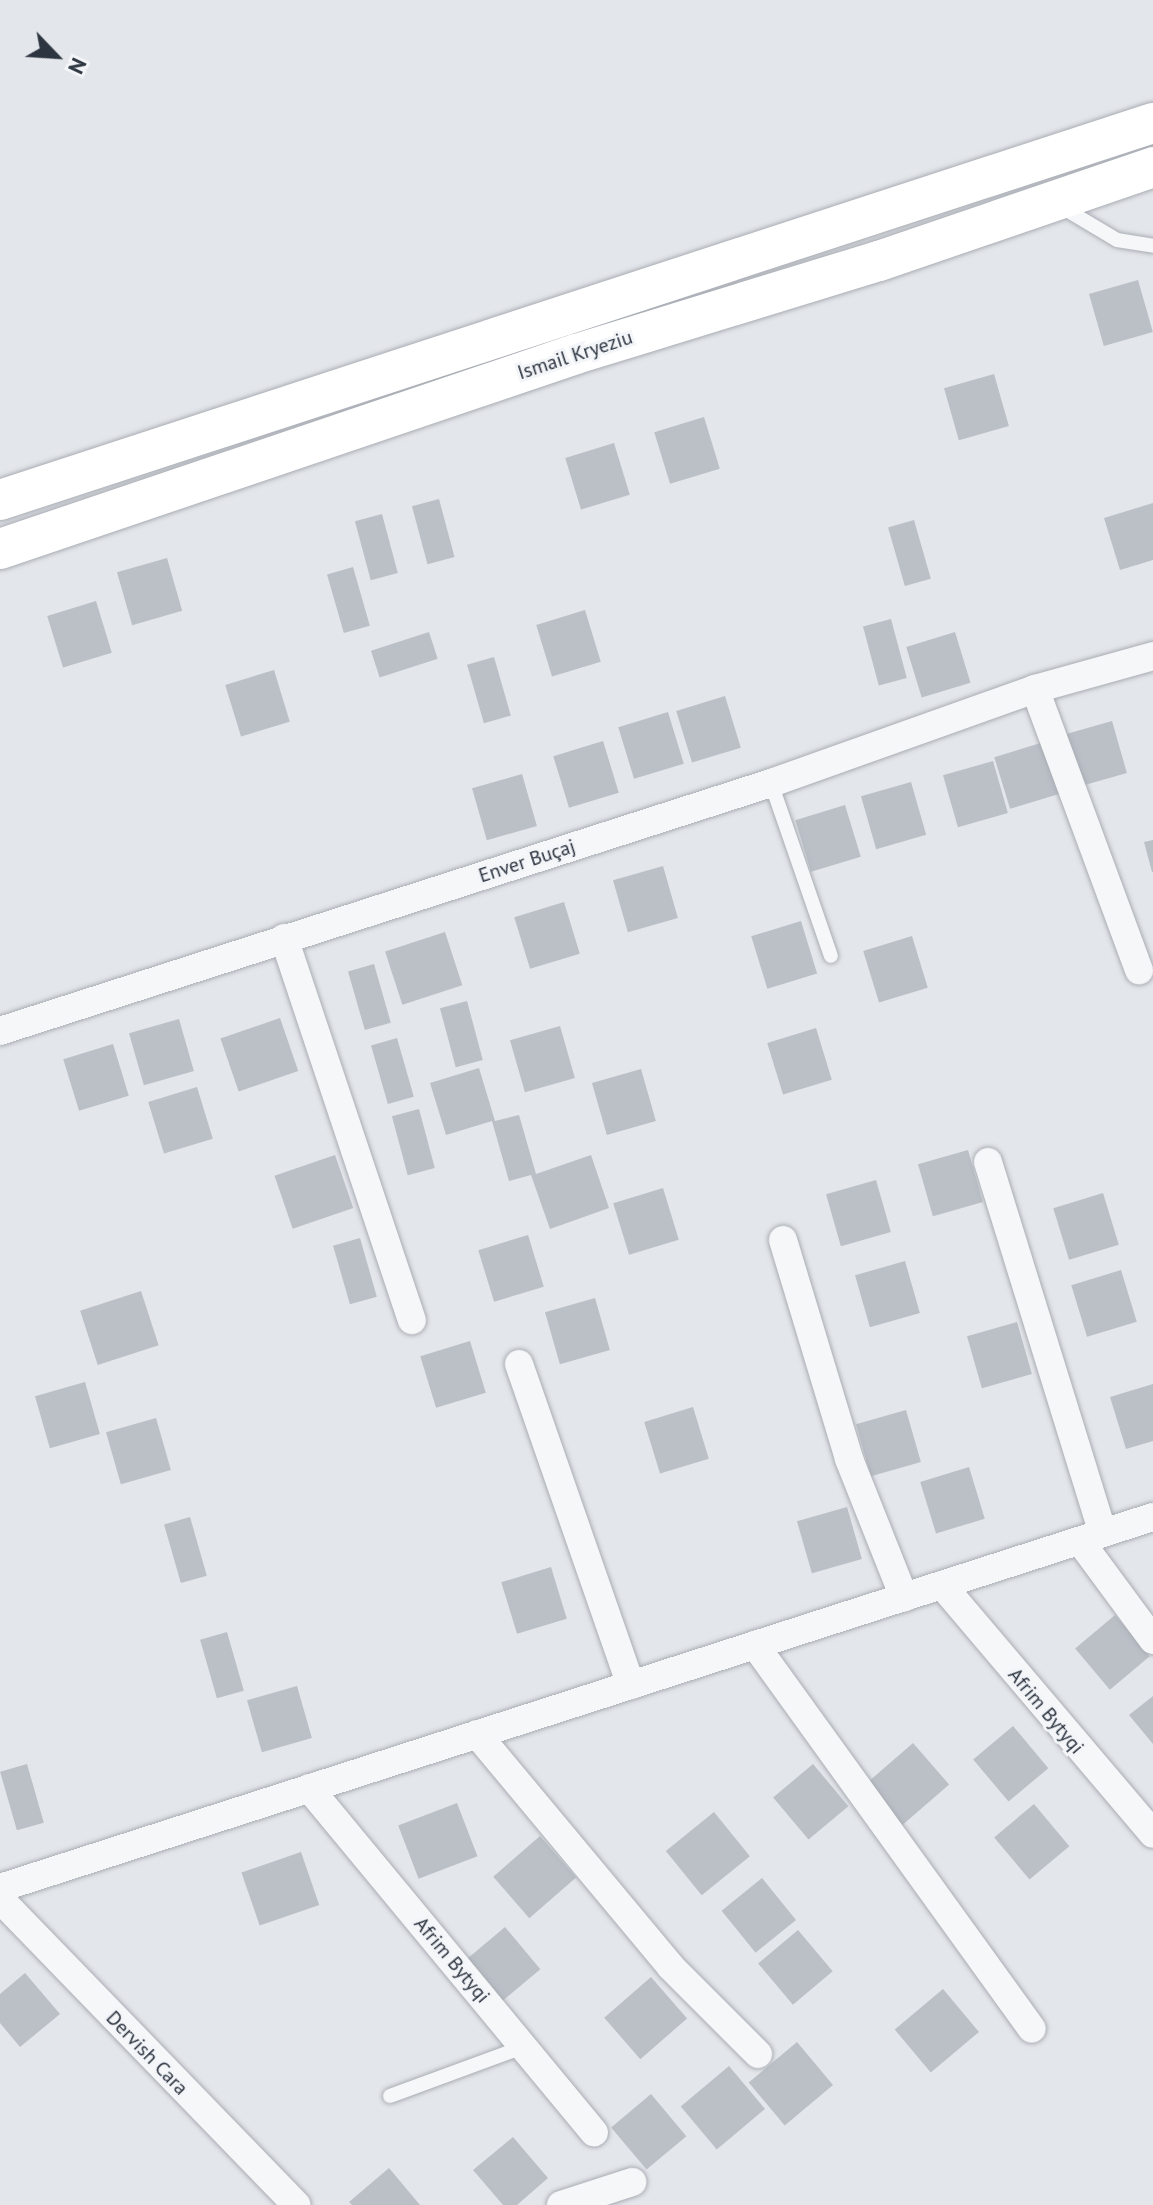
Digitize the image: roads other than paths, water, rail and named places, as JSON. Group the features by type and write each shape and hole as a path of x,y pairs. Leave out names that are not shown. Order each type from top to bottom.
{"main road":[{"name":"Ismail Kryeziu","path":"0,500 1153,123"},
{"name":"Ismail Kryeziu","path":"0,549 547,363 879,261 1153,167"}],"street":[{"name":"Enver Buçaj","path":"0,1031 771,783 1035,689 1153,656"},
{"path":"1035,689 1139,970"},
{"path":"284,938 412,1320"},
{"path":"988,1162 1091,1537 1153,1640"},
{"path":"783,1240 849,1459 904,1597"},
{"path":"519,1364 631,1685"},
{"path":"0,1888 1153,1517"},
{"name":"Afrim Bytyqi","path":"942,1585 1153,1834"},
{"path":"755,1645 1032,2029"},
{"path":"477,1734 671,1967 758,2054"},
{"name":"Afrim Bytyqi","path":"309,1788 594,2133"},
{"name":"Dervish Cara","path":"0,1899 297,2205"},
{"path":"561,2205 632,2182"}],"lane":[{"path":"1053,202 1117,240 1153,246"},
{"path":"771,783 831,956"},
{"path":"390,2096 523,2047"}]}
